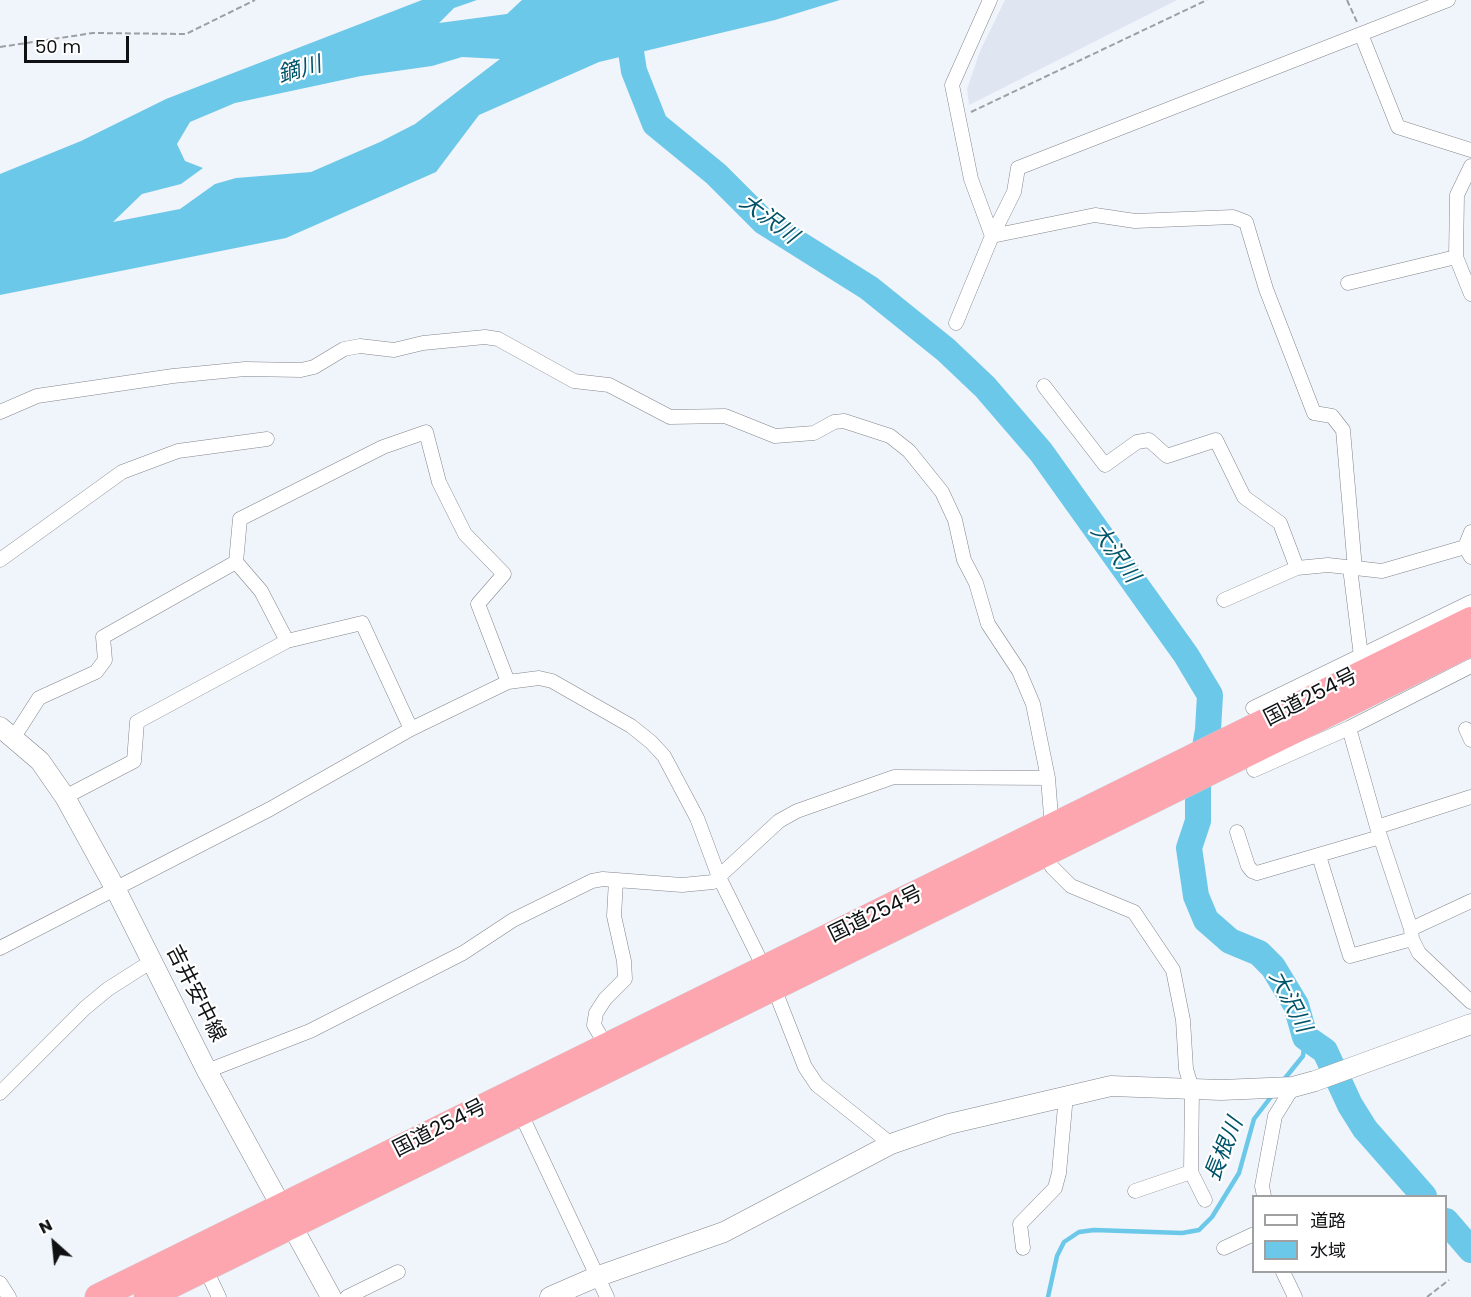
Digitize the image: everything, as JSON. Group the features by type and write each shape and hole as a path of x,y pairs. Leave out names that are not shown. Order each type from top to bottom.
{"highway":[{"name":"国道254号","path":"285,1217 520,1112 769,978 1250,740 1471,620"},
{"name":"国道254号","path":"1250,740 1422,667 1471,643"},
{"name":"国道254号","path":"285,1217 607,1047 769,978"},
{"path":"147,1297 205,1268 285,1217"},
{"path":"98,1297 285,1217"}],"street":[{"path":"990,0 985,6 952,85 957,119 971,178 992,236"},
{"path":"956,323 992,236 1014,192 1018,168 1448,0"},
{"path":"1361,34 1398,127 1471,150"},
{"path":"1471,166 1457,195 1456,257 1471,294"},
{"path":"992,236 1095,215 1135,221 1233,217 1246,222 1266,289 1314,413 1332,416 1343,430 1352,569 1361,656"},
{"path":"1348,283 1456,257"},
{"path":"0,412 37,396 184,375 245,369 302,370 314,367 344,349 394,350 423,343 485,337 498,339 574,381 609,385 670,417 725,416 775,436 814,433 834,422 844,421 890,436 909,452 942,492 950,507 956,520 964,560 976,583 988,624 1019,671 1033,705 1048,778 1048,840 1052,867 1071,886 1134,912 1168,960 1176,981 1183,1020 1186,1069 1192,1089 1191,1172 1205,1200"},
{"path":"1044,387 1105,465 1137,442 1149,440 1167,456 1216,440 1244,497 1280,523 1297,568"},
{"path":"287,641 261,591 236,562 240,519 382,447 426,432 439,482 465,534 504,574 478,604 508,682"},
{"path":"0,560 122,472 178,452 267,439"},
{"path":"1224,600 1297,568 1328,565 1382,571 1468,552 1471,532"},
{"path":"7,732 39,698 96,672 105,660 103,637 236,562"},
{"path":"1250,740 1361,656 1471,602"},
{"path":"65,797 134,761 137,722 287,641 362,623 411,729"},
{"path":"1250,740 1349,728 1471,666"},
{"path":"1391,705 1422,667"},
{"path":"0,948 270,809 411,729 508,682 540,678 552,681 631,726 664,756 697,818 719,877 769,978 795,1047 818,1085 891,1144"},
{"path":"1349,728 1379,832 1419,953 1471,1002"},
{"name":"吉井安中線","path":"7,732 40,761 65,797 115,888 207,1071 285,1217 331,1297"},
{"path":"207,1071 310,1032 463,953 513,920 592,881 616,880 682,885 712,882 779,821 797,811 886,780 954,776 1048,778"},
{"path":"1237,832 1252,872 1257,873 1319,856 1471,797"},
{"path":"1319,856 1350,956 1411,934 1471,901"},
{"path":"607,1047 594,1025 596,1013 605,999 625,979 624,961 614,916 616,880"},
{"path":"0,1093 85,1008 108,989 152,961"},
{"path":"550,1297 596,1277 724,1232 891,1144 949,1124 1111,1086 1192,1089 1291,1087 1350,1069 1471,1024"},
{"path":"1264,1195 1262,1186 1275,1116 1291,1087"},
{"path":"1023,1248 1020,1224 1027,1213 1042,1203 1055,1188 1059,1173 1066,1095"},
{"path":"520,1112 607,1297"},
{"path":"1135,1191 1191,1172"},
{"path":"1224,1248 1252,1235"},
{"path":"205,1268 219,1297"},
{"path":"346,1297 398,1272"},
{"path":"1283,1273 1295,1297"},
{"path":"0,1283 9,1297"}],"path":[{"path":"0,47 93,33 186,34 255,0"},
{"path":"957,119 1207,0"},
{"path":"1347,0 1361,34"},
{"path":"1427,1297 1449,1280"}],"shaded area":[{"path":"1005,0 1177,0 969,105 967,89 980,51"}],"water":[{"name":"鏑川","path":"422,0 477,0 454,8 439,23 507,14 522,0 840,0 775,20 599,62 479,115 436,172 286,238 0,295 0,174 81,141 166,99","holes":["462,57 500,59 415,124 311,172 236,178 215,184 180,209 113,222 142,194 181,184 203,168 185,161 177,144 190,122 235,103 361,76 432,66"]}],"waterway":[{"name":"大沢川","path":"623,0 634,71 655,124 716,174 764,222 869,288 946,350 985,387 1041,452 1186,655 1210,695 1208,730 1198,787 1198,821 1189,848 1196,896 1206,920 1230,941 1259,953 1273,967 1296,1005 1305,1037 1325,1051 1350,1105 1365,1129 1423,1195"},
{"name":"長根川","path":"1282,1082 1303,1056 1305,1037"},
{"name":"長根川","path":"1048,1297 1057,1256 1064,1242 1079,1232 1094,1230 1182,1233 1199,1230 1212,1217 1239,1173 1254,1119 1274,1093"},
{"name":"大沢川","path":"1447,1222 1471,1250"}]}
